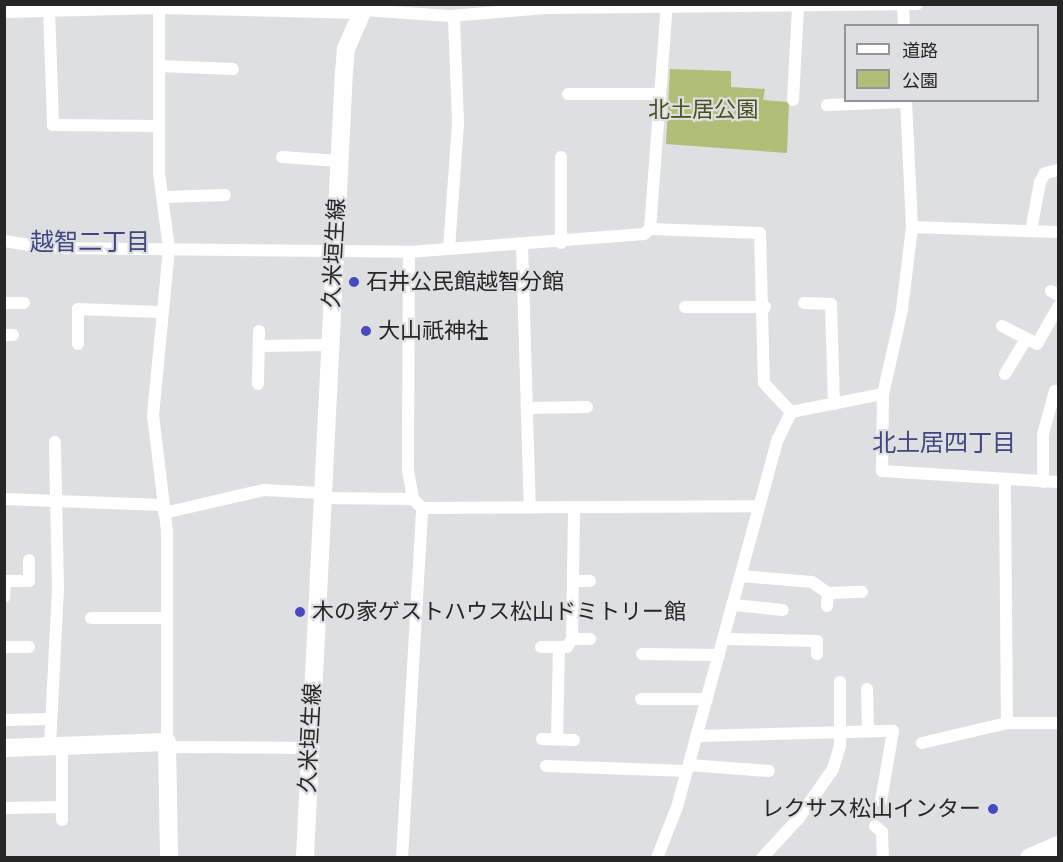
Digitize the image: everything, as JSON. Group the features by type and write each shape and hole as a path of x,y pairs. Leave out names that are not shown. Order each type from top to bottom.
{"highway":[{"path":"1030,858 1059,846"}],"main road":[{"path":"4,9 159,5 364,7"},
{"name":"久米垣生線","path":"305,858 321,495 346,49 364,7"},
{"path":"4,748 167,745 169,858"}],"street":[{"path":"364,7 454,16 667,6 903,7 917,4"},
{"path":"159,5 157,126 169,249 159,312 153,415 164,509 167,745 309,748"},
{"path":"650,229 667,6"},
{"path":"54,7 53,125 157,126"},
{"path":"793,100 798,7"},
{"path":"903,7 904,24"},
{"path":"449,249 458,122 454,16"},
{"path":"159,66 233,69"},
{"path":"568,94 660,94"},
{"path":"826,105 886,102"},
{"path":"906,102 912,228 902,310 883,394 882,471 1059,482"},
{"path":"282,157 339,161"},
{"path":"561,157 561,243"},
{"path":"1031,231 1040,182 1045,172 1059,170"},
{"path":"163,196 225,195"},
{"path":"912,228 1059,232"},
{"path":"4,241 49,248 409,252 561,243 633,236 650,229 760,233 765,307 764,383 791,412"},
{"path":"522,245 530,507"},
{"path":"402,858 418,503 408,470 409,252"},
{"path":"4,303 24,303"},
{"path":"804,303 831,304 834,404"},
{"path":"685,307 765,307"},
{"path":"1002,326 1037,344 1059,307"},
{"path":"78,344 78,309 159,312"},
{"path":"258,384 259,331"},
{"path":"1005,374 1026,339"},
{"path":"259,346 329,345"},
{"path":"1043,482 1043,434 1054,412 1056,391"},
{"path":"791,412 883,394"},
{"path":"527,408 587,407"},
{"path":"657,858 688,768 734,605 757,506 791,412"},
{"path":"55,442 58,501 50,719 56,746 62,820"},
{"path":"1005,479 1007,723"},
{"path":"4,499 164,509 264,490 418,503 530,507 757,506"},
{"path":"541,647 567,647 572,639 574,507"},
{"path":"4,597 5,581 29,581 29,560"},
{"path":"741,576 812,582 827,599 862,592"},
{"path":"573,581 591,581"},
{"path":"734,605 783,610"},
{"path":"91,618 167,618"},
{"path":"572,639 590,639"},
{"path":"724,639 818,642 818,654"},
{"path":"4,646 29,647"},
{"path":"557,739 559,647"},
{"path":"642,654 719,655"},
{"path":"762,858 798,819 833,769 840,735 840,682"},
{"path":"867,689 868,731"},
{"path":"641,699 707,699"},
{"path":"4,720 50,719"},
{"path":"922,743 1007,723 1059,723"},
{"path":"696,736 840,735 868,731 893,731 881,801"},
{"path":"542,739 574,740"},
{"path":"546,766 769,771"},
{"path":"4,808 62,807"},
{"path":"875,826 882,832 883,858"}],"green space":[{"name":"北土居公園","path":"670,69 731,71 731,87 765,89 763,100 789,102 787,153 666,144"}],"place":[{"name":"石井公民館越智分館","path":"354,282"},
{"name":"大山祇神社","path":"366,331"},
{"name":"木の家ゲストハウス松山ドミトリー館","path":"300,612"},
{"name":"レクサス松山インター","path":"993,809"}],"district":[{"name":"越智二丁目","path":"90,243"},
{"name":"北土居四丁目","path":"944,444"}]}
